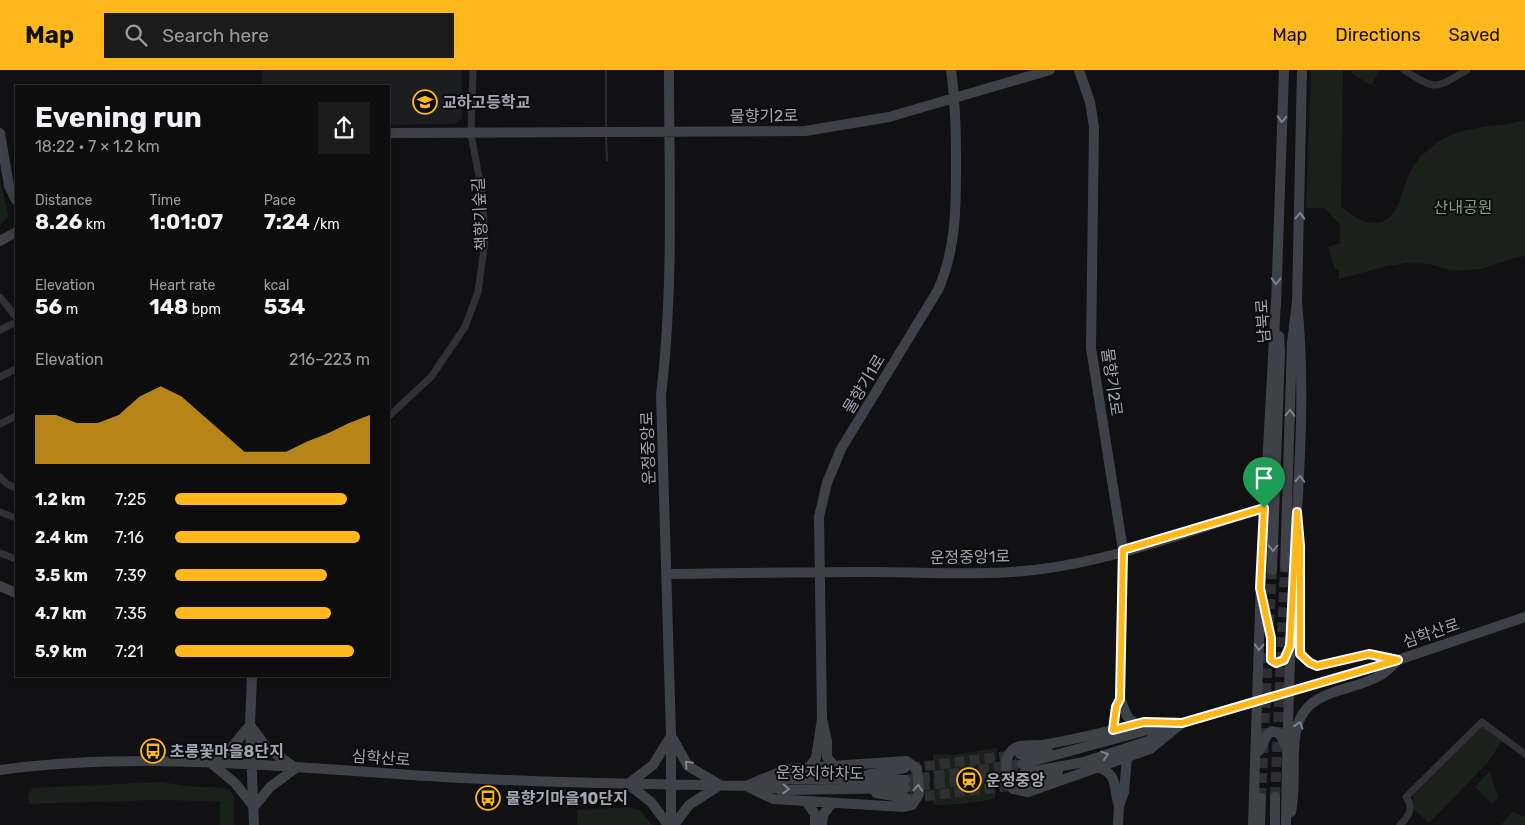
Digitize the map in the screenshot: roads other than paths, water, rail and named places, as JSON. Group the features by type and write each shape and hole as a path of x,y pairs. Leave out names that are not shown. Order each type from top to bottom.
{"street":[{"name":"책향기숲길","path":"390,415 431,377 466,327 478,292 484,232 482,193 471,134 473,70"},
{"name":"운정중앙로","path":"669,70 670,269 666,354 661,395 672,735 671,825"},
{"name":"물향기1로","path":"822,719 819,517 822,500 832,469 938,290 946,271 956,219 954,97 951,70"},
{"name":"물향기2로","path":"390,133 471,134 805,130 888,117 1050,70"},
{"name":"물향기2로","path":"1079,70 1090,102 1094,127 1091,348 1123,550 1120,699 1116,707 1113,730"},
{"name":"남북로","path":"1272,570 1280,352 1276,301 1284,70"},
{"name":"남북로","path":"1285,567 1292,343 1297,302 1302,70"},
{"path":"1404,70 1433,86 1440,85 1467,70"},
{"path":"0,133 9,186 15,198"},
{"path":"0,242 15,233"},
{"path":"0,297 15,316"},
{"path":"1253,825 1260,588 1276,301"},
{"path":"1287,825 1288,693 1300,479 1301,352 1297,302"},
{"path":"0,330 15,322"},
{"path":"0,377 15,370"},
{"path":"0,424 15,416"},
{"path":"0,477 15,487"},
{"name":"운정중앙1로","path":"667,574 819,572 995,573 1068,564 1123,550 1264,508"},
{"path":"0,512 15,518"},
{"path":"1297,512 1300,546 1300,654 1310,663 1317,666 1369,654 1398,660"},
{"path":"0,553 15,559"},
{"path":"0,586 15,593"},
{"path":"1260,588 1271,638 1271,660 1276,663 1284,660 1290,646"},
{"name":"심학산로","path":"1181,723 1398,660 1525,617"},
{"path":"1287,825 1294,797 1297,728 1304,711 1321,696 1381,675 1398,660"},
{"path":"252,677 250,725 254,825"},
{"path":"1120,699 1127,716 1135,724"},
{"path":"822,719 827,741 827,757 835,767"},
{"path":"808,769 816,758 822,719"},
{"path":"1144,722 1181,723 1150,749 1028,792 1013,789 1008,783 1007,759 1011,750 1018,746 1048,744 1144,722"},
{"path":"1400,825 1410,812 1410,802 1406,796 1482,722 1525,754"},
{"path":"1181,723 1148,742 1084,762 1023,769 1145,729 1181,723"},
{"path":"250,725 232,748 212,764 235,783 254,807"},
{"path":"250,725 267,748 296,768 270,787 254,807"},
{"path":"1256,759 1260,745 1272,731 1280,734 1287,751"},
{"path":"672,735 688,766 720,785 689,805 671,825 651,802 628,784 653,766 672,735"},
{"path":"1118,825 1119,806 1124,792 1127,757"},
{"path":"906,760 917,768 919,794 912,805 904,807 773,799 746,786 788,769 835,767 906,760"},
{"name":"심학산로","path":"0,770 122,761 252,765 510,781 761,786"},
{"path":"1099,767 1112,775 1115,780 1114,792 1119,806"},
{"path":"838,779 905,768"},
{"name":"운정지하차도","path":"789,779 838,779 906,789 787,790 761,786 789,779"},
{"path":"1274,825 1275,797"},
{"path":"1260,825 1261,798"},
{"path":"806,801 814,814 815,825"},
{"path":"822,825 823,816 832,803"}],"waterway":[{"path":"606,70 606,127"},
{"path":"606,135 607,160"}],"tunnel":[{"path":"1275,797 1285,567"},
{"path":"1269,624 1272,570"},
{"path":"1261,798 1268,651"},
{"path":"910,768 1015,755"},
{"path":"905,780 1022,764"},
{"path":"905,788 1024,773"},
{"path":"910,798 1026,784"}],"place":[{"name":"교하고등학교","path":"425,102"},
{"name":"초롱꽃마을8단지","path":"153,751"},
{"name":"운정중앙","path":"969,780"},
{"name":"물향기마을10단지","path":"488,798"}],"park label":[{"name":"산내공원","path":"1463,207"}]}
